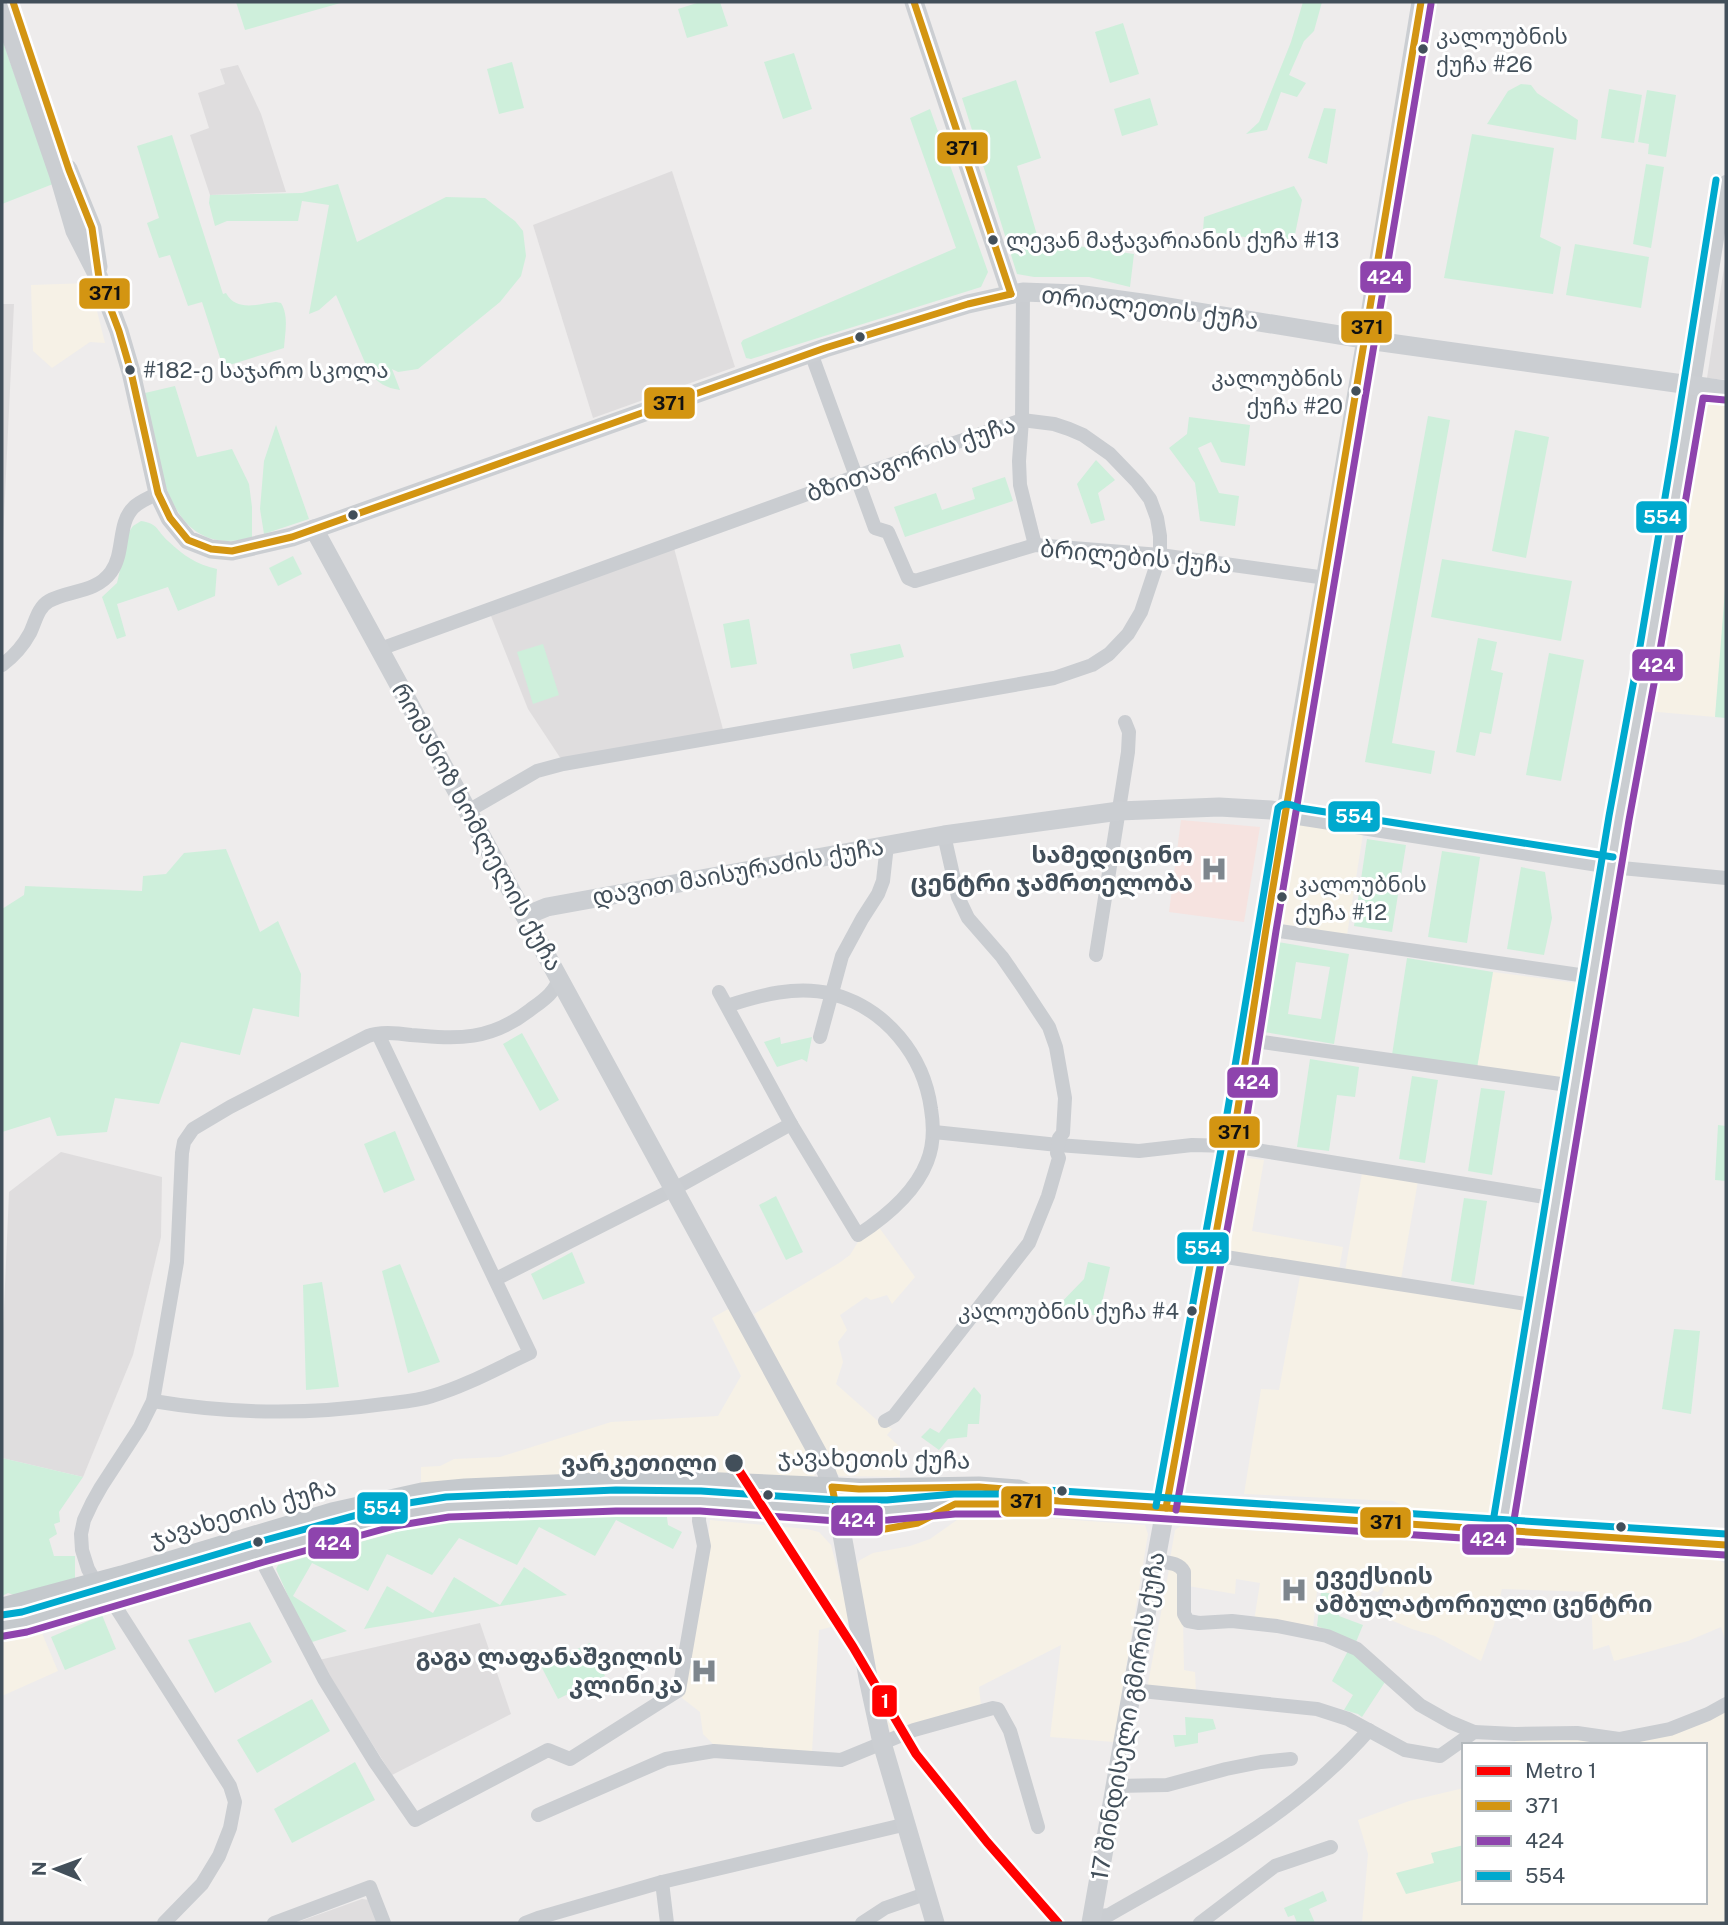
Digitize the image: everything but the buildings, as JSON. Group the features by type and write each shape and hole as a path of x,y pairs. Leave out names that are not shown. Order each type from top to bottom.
{"main road":[{"name":"ჯავახეთის ქუჩა","path":"2,1626 24,1622 102,1590 332,1513 422,1493 622,1482 698,1482 871,1489 979,1487 1018,1490 1045,1500"},
{"name":"ჯავახეთის ქუჩა","path":"2,1608 102,1590 434,1508 617,1500 700,1501 837,1511 1045,1500 1726,1545"}],"street":[{"path":"13,2 69,170 92,228 99,278"},
{"path":"914,2 1017,293 1022,420 1020,485 1035,545"},
{"name":"17 შინდისელი გმირის ქუჩა","path":"1091,1920 1232,1146 1421,2"},
{"path":"2,10 60,176 75,231 99,278 119,331 158,493 170,519 188,540 211,549 232,551 314,529"},
{"path":"1502,1530 1726,182"},
{"name":"თრიალეთის ქუჩა","path":"314,529 811,353 968,304 1017,293 1077,294 1137,302 1366,339 1726,390"},
{"name":"ბრილების ქუჩა","path":"811,353 875,528 888,532 908,578 915,581 1035,545 1160,555 1326,578"},
{"name":"ბზითაგორის ქუჩა","path":"380,649 857,476 1022,420 1054,424 1083,435 1128,471 1150,499 1157,519 1160,555 1140,612 1128,634 1109,654 1093,665 1054,678 563,764 537,771 468,811"},
{"path":"2,665 29,635 40,610 47,602 98,585 112,572 119,555 126,522 134,507 158,493"},
{"name":"რომანოზ ხომლელის ქუჩა","path":"314,529 823,1463 832,1487 882,1743 935,1923"},
{"path":"1096,955 1129,743 1125,722"},
{"name":"დავით მაისურაძის ქუჩა","path":"525,916 547,907 887,845 1119,811 1219,807 1271,810 1286,814"},
{"path":"1286,814 1611,867 1726,878"},
{"path":"944,835 958,897 968,918 1002,957 1049,1027 1056,1047 1065,1098 1063,1133 1053,1156 1024,1242 890,1411 886,1421 894,1416 1029,1243 1048,1196 1059,1158 1058,1145"},
{"path":"820,1037 842,956 881,888 887,845"},
{"path":"1266,929 1593,977"},
{"path":"164,1923 202,1884 213,1866 230,1828 235,1802 230,1786 88,1569 82,1550 81,1534 84,1520 101,1487 140,1427 153,1401 177,1262 184,1142 193,1129 230,1107 363,1038 373,1034 484,1035 521,1017 549,996 557,986 559,978"},
{"path":"719,992 858,1236 900,1202 927,1163 934,1132 928,1090 918,1064 902,1040 884,1022 862,1006 831,994 801,991 771,993 727,1006"},
{"path":"153,1401 197,1409 250,1412 322,1410 430,1397 530,1353 378,1034"},
{"path":"1248,1040 1575,1086"},
{"path":"496,1279 674,1189 792,1124"},
{"path":"934,1132 1139,1151 1192,1145 1232,1146 1557,1199"},
{"path":"1213,1255 1539,1306"},
{"path":"261,1552 264,1565 324,1679 375,1762 415,1820 548,1749 570,1759 679,1690 704,1546 699,1521 700,1501"},
{"path":"1157,1561 1179,1565 1184,1572 1184,1614 1188,1622 1232,1621 1328,1636 1357,1649 1420,1704 1450,1722 1474,1732 1577,1733 1619,1740 1670,1729 1726,1704"},
{"path":"1132,1690 1317,1709 1348,1718 1405,1750 1440,1756 1474,1732"},
{"path":"538,1815 666,1759 714,1751 841,1760 914,1730 993,1708 999,1709 1010,1731 1038,1827"},
{"path":"1091,1920 1109,1915 1239,1839 1310,1787 1348,1753 1368,1730"},
{"path":"1115,1786 1167,1785 1226,1769 1291,1759"},
{"path":"525,1923 662,1882 907,1825"},
{"path":"1200,1923 1275,1866 1331,1847"},
{"path":"662,1882 667,1923"},
{"path":"274,1923 370,1887 384,1923"},
{"path":"862,1923 886,1908 928,1893"}],"shaded area":[{"path":"238,65 261,114 286,192 210,195 190,135 209,128 198,93 225,84 220,69"},
{"path":"672,171 735,367 593,418 533,225"},
{"path":"1726,255 1726,380 1707,378"},
{"path":"90,283 105,343 90,342 52,368 33,351 31,285"},
{"path":"2,304 14,304 2,559"},
{"path":"1699,396 1726,396 1726,590 1715,717 1646,711"},
{"path":"674,548 724,733 561,759 528,709 491,616"},
{"name":"სამედიცინო ცენტრი ჯამრთელობა","path":"1181,820 1260,827 1244,922 1169,912"},
{"path":"1294,824 1363,834 1347,935 1282,924 1278,920"},
{"path":"1493,972 1584,984 1570,1079 1477,1068"},
{"path":"61,1152 162,1177 161,1237 133,1355 83,1477 2,1458 2,1355 9,1192"},
{"path":"1240,1157 1264,1160 1252,1231 1343,1247 1339,1270 1228,1253 1223,1247 1237,1159"},
{"path":"1362,1173 1418,1181 1401,1279 1345,1271"},
{"path":"878,1226 915,1277 892,1304 887,1295 871,1300 866,1297 840,1315 847,1330 838,1342 843,1362 836,1384 879,1422 892,1429 887,1435 900,1447 900,1477 840,1476 834,1472 754,1314 839,1263 850,1255 861,1237"},
{"path":"1300,1276 1529,1307 1498,1506 1493,1513 1414,1510 1393,1501 1244,1494 1261,1389 1279,1390"},
{"path":"730,1308 817,1470 814,1476 591,1479 421,1487 421,1467 440,1466 454,1459 500,1457 611,1422 718,1416 741,1376 712,1318"},
{"path":"975,1513 1145,1525 1148,1534 1114,1742 1050,1737 1061,1645 979,1687 981,1705 891,1735 877,1679 856,1567 860,1560 873,1553 930,1539 964,1515"},
{"path":"710,1520 807,1529 819,1532 831,1545 851,1622 819,1630 812,1752 714,1745 703,1734 700,1712 682,1698"},
{"path":"1181,1526 1718,1560 1726,1564 1726,1643 1721,1627 1688,1641 1614,1661 1609,1645 1593,1650 1591,1592 1502,1589 1494,1625 1481,1661 1435,1636 1384,1617 1389,1606 1379,1602 1384,1590 1382,1586 1378,1592 1363,1588 1360,1599 1317,1591 1313,1628 1254,1621 1260,1583 1236,1579 1235,1594 1188,1586 1170,1559 1175,1530"},
{"path":"1169,1569 1182,1572 1184,1670 1195,1672 1196,1693 1147,1689"},
{"path":"480,1623 511,1714 392,1775 319,1660"},
{"path":"41,1631 58,1671 2,1696 2,1640"},
{"path":"1726,1709 1726,1923 1362,1923 1368,1854 1358,1820 1409,1801 1462,1788 1462,1904 1707,1904 1707,1743 1516,1743 1515,1738 1579,1736 1621,1742"},
{"path":"362,1899 370,1900 381,1923 295,1923"}],"green space":[{"path":"236,2 344,2 245,30"},
{"path":"700,2 720,2 728,26 687,38 678,9"},
{"path":"1303,2 1322,2 1314,31 1304,41 1289,75 1306,83 1297,97 1281,92 1267,130 1246,134 1259,122 1291,42"},
{"path":"1123,23 1139,74 1110,83 1095,32"},
{"path":"2,39 53,184 2,204"},
{"path":"794,53 812,109 783,119 764,62"},
{"path":"512,62 524,108 499,114 487,69"},
{"path":"1016,80 1041,158 1017,166 1037,235 1056,243 1134,254 1130,287 1089,277 1034,277 1017,274 962,98"},
{"path":"1521,84 1531,85 1537,93 1578,120 1576,140 1487,124 1508,91"},
{"path":"1609,89 1642,95 1634,143 1601,138"},
{"path":"1647,90 1676,95 1666,157 1648,154 1649,144 1638,142"},
{"path":"1150,98 1158,125 1122,136 1114,109"},
{"path":"1324,108 1336,109 1327,164 1308,158"},
{"path":"930,109 988,272 981,287 751,359 746,358 741,343 743,340 956,248 910,118"},
{"path":"1472,134 1554,148 1540,237 1561,247 1553,294 1444,278"},
{"path":"172,135 223,294 226,293 230,299 241,305 281,303 286,319 284,348 223,367 202,302 188,306 170,255 159,258 147,223 159,218 137,146"},
{"path":"1646,164 1664,167 1651,248 1633,244"},
{"path":"338,184 357,242 446,197 485,198 515,221 523,231 526,256 521,276 500,302 418,369 398,372 392,369 400,390 383,384 369,372 336,295 319,310 309,314 329,205 302,201 298,221 227,221 215,226 209,203 210,195 302,193"},
{"path":"1294,186 1302,200 1293,244 1203,231 1204,217"},
{"path":"1575,244 1649,257 1641,308 1566,295"},
{"path":"175,386 197,457 232,449 249,484 252,537 223,541 200,534 183,518 170,497 154,444 145,393"},
{"path":"1428,416 1450,420 1392,743 1435,751 1431,774 1365,762"},
{"path":"1189,417 1250,425 1245,466 1221,462 1211,442 1198,448 1219,493 1239,496 1235,526 1200,521 1195,483 1169,448 1187,434"},
{"path":"276,425 309,519 264,534 260,509 264,461"},
{"path":"1515,430 1549,437 1526,558 1492,551"},
{"path":"1096,460 1115,480 1098,493 1105,520 1091,524 1077,484"},
{"path":"1005,477 1013,501 905,537 894,507 936,493 942,510 975,499 972,488"},
{"path":"141,521 154,526 191,559 217,569 215,596 178,611 168,587 117,604 126,636 117,639 102,597 117,583 129,532"},
{"path":"293,556 302,574 278,586 269,568"},
{"path":"1442,559 1572,581 1561,641 1431,617"},
{"path":"1726,590 1726,718 1715,717"},
{"path":"749,619 757,664 731,668 723,624"},
{"path":"1478,638 1497,642 1491,670 1503,673 1491,734 1480,732 1475,756 1456,752"},
{"path":"543,644 559,695 533,704 517,652"},
{"path":"900,644 904,657 853,669 850,654"},
{"path":"1549,653 1584,660 1561,781 1526,775"},
{"path":"1367,839 1406,845 1392,932 1354,926"},
{"path":"226,849 260,932 278,921 301,974 299,1017 253,1008 240,1055 181,1042 159,1104 115,1098 107,1132 57,1136 50,1117 2,1132 2,909 24,895 25,886 142,891 143,876 166,874 184,853"},
{"path":"1442,851 1480,857 1467,943 1428,937"},
{"path":"1521,867 1545,872 1552,918 1544,955 1507,949"},
{"path":"1278,942 1349,954 1334,1044 1264,1032","holes":["1296,962 1330,967 1321,1019 1288,1014"]},
{"path":"1407,958 1493,972 1477,1068 1392,1055"},
{"path":"522,1033 559,1100 540,1111 503,1044"},
{"path":"780,1037 781,1044 812,1037 807,1062 802,1059 777,1067 764,1042"},
{"path":"1310,1059 1359,1067 1355,1097 1337,1095 1329,1151 1297,1147"},
{"path":"1412,1076 1438,1080 1425,1163 1399,1159"},
{"path":"1481,1088 1505,1091 1492,1175 1468,1171"},
{"path":"1718,1125 1726,1126 1726,1181 1715,1180"},
{"path":"395,1131 415,1180 384,1193 364,1144"},
{"path":"776,1196 803,1252 786,1260 759,1205"},
{"path":"1464,1198 1487,1201 1474,1285 1451,1281"},
{"path":"572,1252 585,1283 543,1300 531,1274"},
{"path":"1088,1262 1110,1267 1099,1316 1055,1309 1084,1279"},
{"path":"400,1264 440,1362 408,1373 382,1271"},
{"path":"322,1282 339,1387 306,1390 303,1285"},
{"path":"1674,1329 1700,1331 1691,1414 1662,1409"},
{"path":"974,1387 981,1395 979,1424 968,1424 967,1437 948,1439 939,1450 921,1437 930,1428 939,1433"},
{"path":"2,1458 83,1477 59,1512 60,1522 54,1524 57,1534 49,1539 54,1556 75,1556 75,1578 2,1596"},
{"path":"666,1510 668,1525 682,1532 673,1549 616,1520 595,1556 539,1527 517,1565 459,1538 432,1575 387,1554 368,1591 312,1563 293,1596 347,1631 309,1643 276,1569 278,1565 425,1524"},
{"path":"524,1567 567,1595 364,1629 387,1586 433,1613 454,1577 500,1605"},
{"path":"1321,1592 1346,1596 1339,1616 1363,1625 1356,1642 1317,1626"},
{"path":"102,1615 116,1649 65,1670 51,1637"},
{"path":"250,1622 272,1662 215,1693 188,1640"},
{"path":"590,1643 605,1676 558,1699 541,1666"},
{"path":"1348,1651 1359,1656 1385,1682 1362,1717 1344,1710 1353,1695 1332,1681"},
{"path":"312,1699 330,1731 257,1773 237,1740"},
{"path":"1185,1717 1213,1719 1216,1729 1198,1733 1198,1743 1175,1747 1173,1735 1186,1735"},
{"path":"355,1762 375,1800 292,1843 274,1809"},
{"path":"1462,1845 1462,1880 1406,1894 1396,1873 1434,1863 1431,1853"},
{"path":"1323,1891 1327,1901 1309,1909 1315,1923 1297,1923 1294,1915 1288,1917 1284,1908"}],"metro line":[{"name":"1","path":"734,1463 853,1647 916,1754 987,1842 1058,1923"}],"transit line":[{"name":"371","path":"13,2 69,170 92,228 99,278 131,372 158,493 170,518 188,540 211,549 232,551 292,537 825,348 968,304 1011,294"},
{"name":"371","path":"914,2 1011,294"},
{"name":"371","path":"1166,1508 1232,1146 1421,2"},
{"name":"424","path":"1176,1510 1242,1148 1431,4"},
{"name":"554","path":"1492,1528 1716,180"},
{"name":"424","path":"1512,1532 1629,820 1703,398 1725,400"},
{"name":"554","path":"1156,1506 1222,1144 1278,808 1289,804 1300,808 1613,857"},
{"name":"371","path":"832,1487 979,1487 1018,1490 1045,1500 955,1504 918,1523 885,1529 841,1529 832,1487"},
{"name":"554","path":"2,1615 22,1612 390,1506 446,1497 616,1490 701,1491 837,1500 887,1500 1046,1490 1726,1534"},
{"name":"371","path":"1045,1500 1726,1545"},
{"name":"424","path":"4,1636 27,1632 395,1526 449,1517 700,1511 837,1521 1045,1511 1725,1555"}],"place":[{"name":"კალოუბნის ქუჩა #26","path":"1423,49"},
{"name":"ლევან მაჭავარიანის ქუჩა #13","path":"993,240"},
{"name":"#182-ე საჯარო სკოლა","path":"130,370"},
{"name":"კალოუბნის ქუჩა #20","path":"1356,391"},
{"name":"სამედიცინო ცენტრი ჯამრთელობა","path":"1214,869"},
{"name":"კალოუბნის ქუჩა #12","path":"1282,897"},
{"name":"კალოუბნის ქუჩა #4","path":"1192,1311"},
{"name":"ვარკეთილი","path":"734,1463"},
{"name":"ევექსიის ამბულატორიული ცენტრი","path":"1294,1590"},
{"name":"გაგა ლაფანაშვილის კლინიკა","path":"704,1671"}]}
